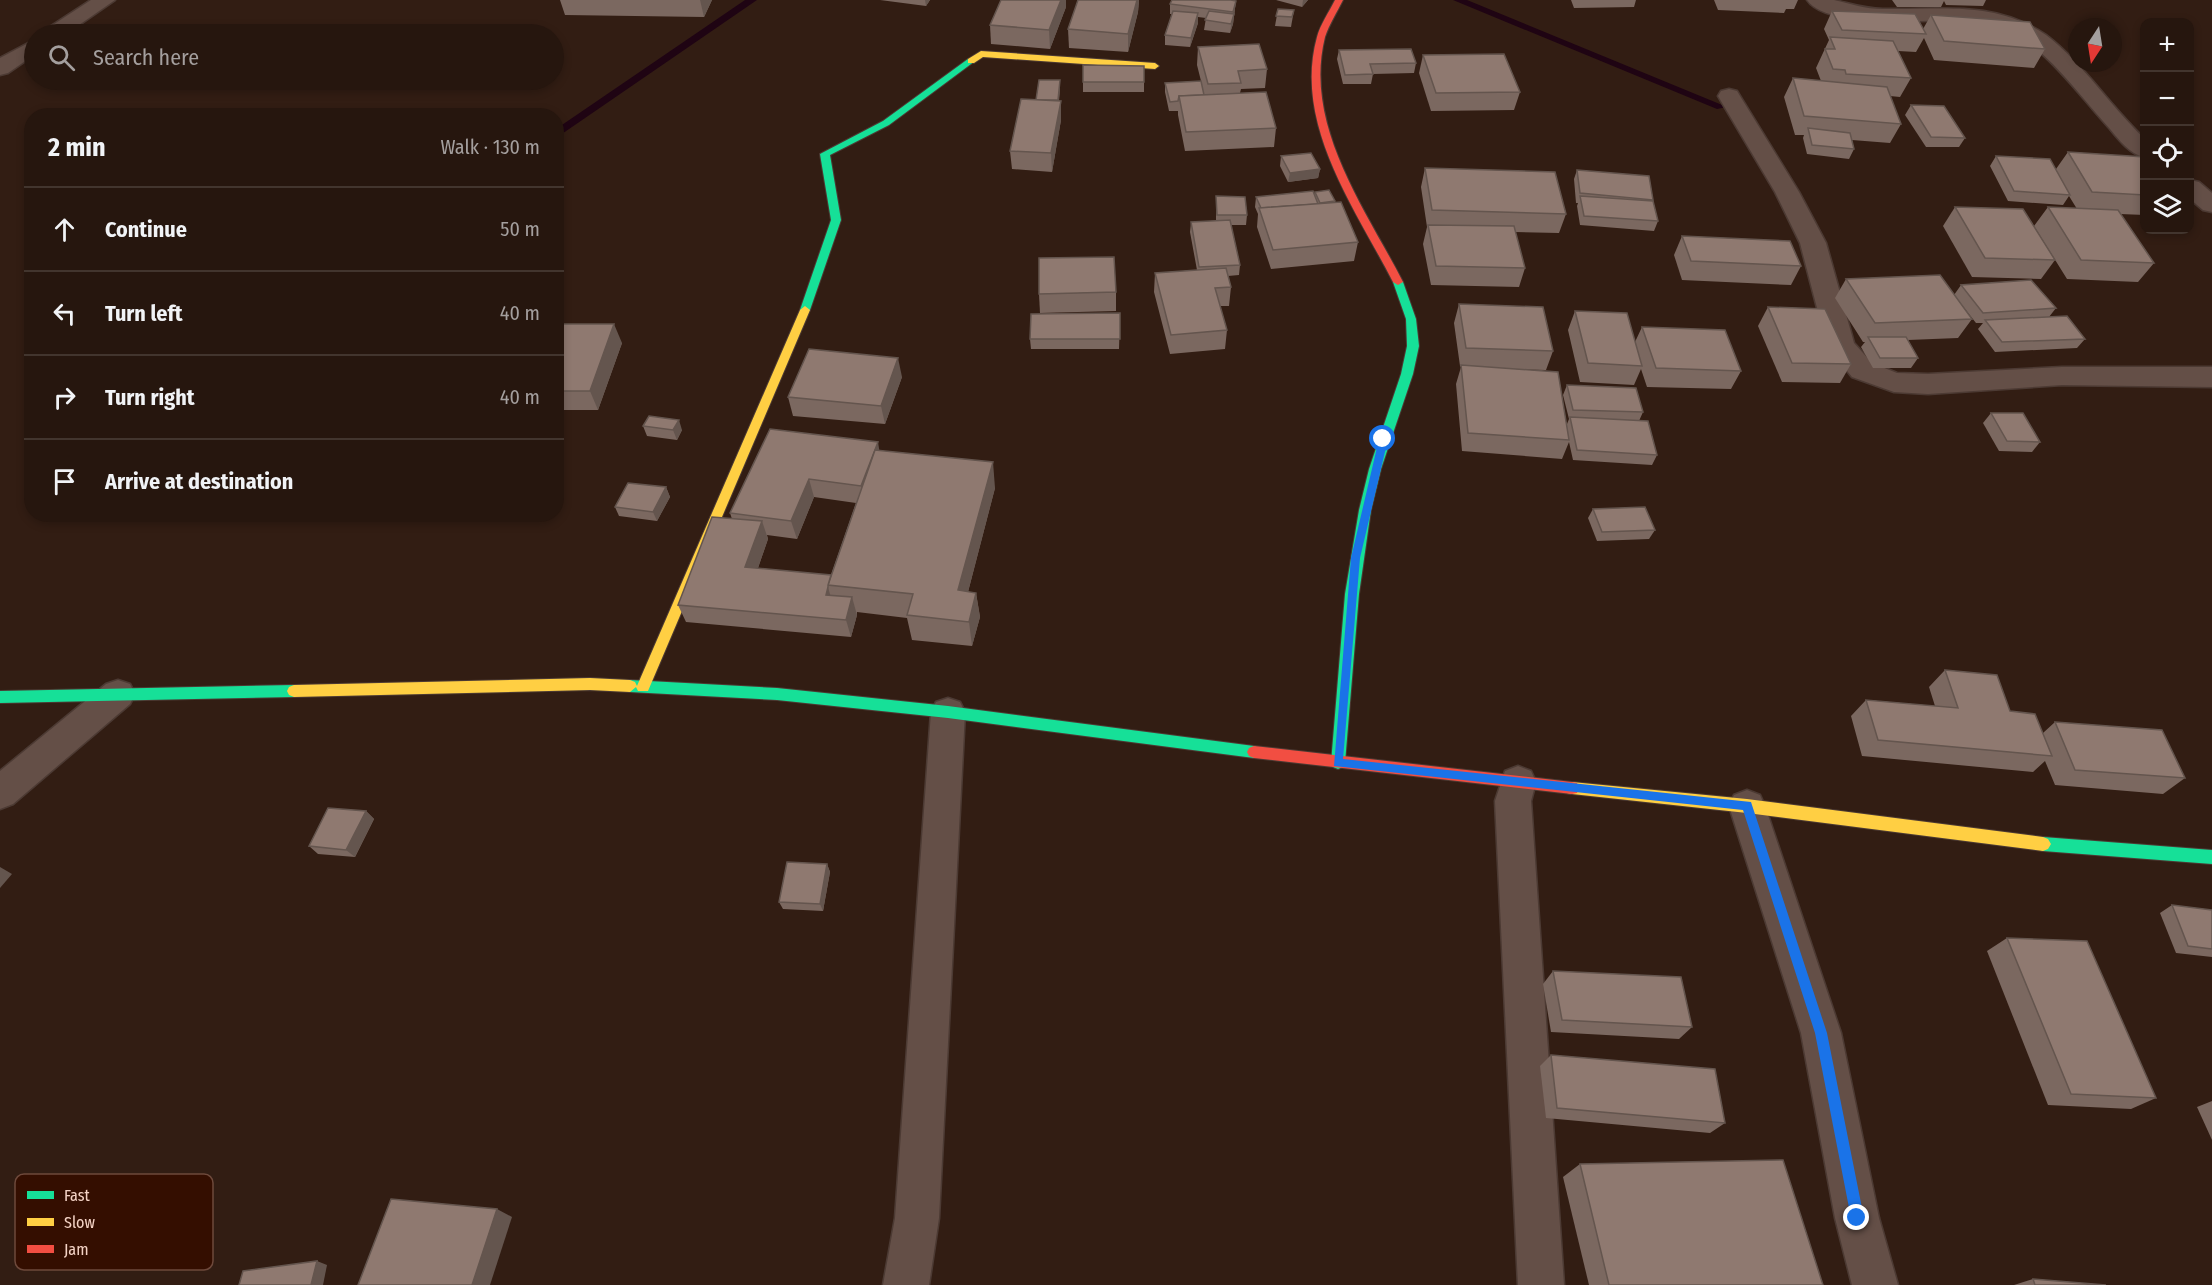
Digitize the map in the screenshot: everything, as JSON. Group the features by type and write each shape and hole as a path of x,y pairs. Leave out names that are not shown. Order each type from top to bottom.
{"street":[{"path":"68,24 105,0"},
{"path":"1338,763 1355,558 1383,439 1414,350 1412,320 1397,282 1332,154 1315,97 1315,62 1331,11 1339,0"},
{"path":"1817,0 1832,9 1856,14 1975,13 2002,18 2034,37 2057,56 2128,136 2140,146"},
{"path":"0,68 24,52"},
{"path":"643,687 812,293 836,220 825,154 885,123 981,54 1155,66"},
{"path":"1729,96 1787,192 1813,243 1841,346 1862,370 1894,381 1928,384 2062,376 2212,377"},
{"path":"2194,190 2212,205"},
{"path":"0,697 590,684 777,694 948,712 1338,763 1747,806 2021,842 2212,857"},
{"path":"0,793 118,694"},
{"path":"906,1285 916,1218 948,712"},
{"path":"1518,782 1513,801 1541,1285"},
{"path":"1747,806 1821,1033 1857,1218 1875,1285"}],"building":[{"path":"1001,0 1061,0 1049,30 990,25"},
{"path":"1078,0 1137,0 1128,34 1068,29"},
{"path":"1172,0 1236,1 1233,12 1170,4"},
{"path":"1278,9 1294,10 1292,17 1276,16"},
{"path":"1173,11 1198,13 1191,38 1165,35"},
{"path":"1209,11 1234,14 1231,24 1205,20"},
{"path":"1832,11 1915,14 1926,34 1842,30"},
{"path":"1931,15 2030,22 2045,49 1944,41"},
{"path":"1830,37 1893,41 1911,78 1846,74 1845,70 1833,69 1825,49 1835,49"},
{"path":"1259,44 1267,69 1238,71 1241,83 1208,84 1198,47"},
{"path":"1411,49 1416,63 1370,64 1373,74 1345,75 1339,50"},
{"path":"1504,54 1520,92 1436,93 1423,55"},
{"path":"1083,65 1144,66 1144,82 1083,82"},
{"path":"1793,78 1887,87 1901,124 1804,116"},
{"path":"1039,80 1060,80 1058,100 1036,100"},
{"path":"1201,81 1204,95 1179,96 1178,101 1170,102 1165,83"},
{"path":"1266,92 1276,128 1186,132 1179,96"},
{"path":"1021,99 1061,101 1051,153 1010,151"},
{"path":"1911,105 1944,106 1965,138 1931,137"},
{"path":"1808,128 1850,133 1854,149 1812,145"},
{"path":"2068,152 2140,157 2140,195 2092,192"},
{"path":"1311,153 1320,169 1290,173 1281,156"},
{"path":"1996,156 2050,159 2070,195 2014,191"},
{"path":"1425,168 1555,172 1566,214 1432,210"},
{"path":"1577,170 1649,176 1653,200 1580,193"},
{"path":"1329,190 1335,201 1320,203 1315,192"},
{"path":"1313,191 1318,204 1261,208 1256,197"},
{"path":"1216,196 1245,197 1247,215 1217,215"},
{"path":"1580,196 1653,201 1658,221 1584,216"},
{"path":"1341,202 1358,242 1273,250 1259,208"},
{"path":"1955,207 2023,209 2055,260 1985,258"},
{"path":"2048,207 2118,210 2154,263 2081,260"},
{"path":"1230,220 1240,265 1199,267 1191,222"},
{"path":"1428,225 1514,226 1525,268 1436,266"},
{"path":"1682,236 1790,241 1801,266 1691,261"},
{"path":"1114,257 1116,292 1039,294 1039,258"},
{"path":"1226,268 1231,287 1215,288 1227,330 1171,335 1155,273"},
{"path":"1940,275 1972,319 1875,323 1846,279"},
{"path":"2031,280 2056,308 1983,313 1961,285"},
{"path":"1459,304 1543,307 1553,351 1466,348"},
{"path":"1768,307 1825,309 1851,364 1792,363"},
{"path":"1575,311 1627,313 1642,366 1588,363"},
{"path":"1120,313 1120,339 1030,339 1031,314"},
{"path":"2067,316 2085,339 2002,342 1985,320"},
{"path":"564,324 614,324 590,391 564,391"},
{"path":"1642,327 1725,330 1741,371 1656,368"},
{"path":"1868,337 1906,337 1918,358 1880,358"},
{"path":"809,349 898,358 881,406 788,397"},
{"path":"1461,365 1558,372 1569,440 1468,433"},
{"path":"1567,385 1636,388 1643,412 1573,410"},
{"path":"1991,413 2023,413 2040,442 2007,441"},
{"path":"649,416 679,420 673,430 643,426"},
{"path":"1570,417 1648,421 1657,455 1577,450"},
{"path":"770,429 878,442 861,486 809,479 791,521 730,513"},
{"path":"875,450 993,462 958,590 976,593 969,622 907,615 913,594 828,585"},
{"path":"628,483 666,487 653,512 615,507"},
{"path":"1645,507 1655,530 1602,532 1593,509"},
{"path":"712,517 762,521 745,567 831,575 826,595 852,597 846,620 678,605"},
{"path":"1945,670 1997,675 2010,711 2035,714 2052,756 1878,740 1866,700 1958,708"},
{"path":"2055,722 2162,730 2185,778 2075,770"},
{"path":"328,808 366,811 346,850 309,846"},
{"path":"787,862 827,864 820,904 779,902"},
{"path":"2172,905 2212,910 2212,949 2188,946"},
{"path":"2007,938 2087,941 2156,1098 2071,1094"},
{"path":"1553,971 1681,977 1692,1027 1562,1020"},
{"path":"1551,1055 1715,1069 1725,1123 1557,1108"},
{"path":"1783,1160 1823,1285 1609,1285 1580,1164"},
{"path":"391,1199 497,1209 472,1285 358,1285"},
{"path":"317,1261 311,1285 239,1285 243,1271"},
{"path":"2033,1279 2106,1285 2035,1285"}],"waterway":[{"path":"564,129 752,0"},
{"path":"1458,0 1721,107"}],"traffic: fast":[{"path":"805,310 836,220 825,154 886,123 971,61"},
{"path":"1338,763 1352,594 1365,510 1375,469 1407,374 1413,346 1411,319 1398,282"},
{"path":"630,686 777,694 948,712 1254,752"},
{"path":"0,697 294,691"},
{"path":"2043,844 2212,857"}],"traffic: slow":[{"path":"971,61 981,54 1155,66"},
{"path":"643,687 805,310"},
{"path":"294,691 590,684 630,686"},
{"path":"1572,788 1747,806 2043,844"}],"traffic: jam":[{"path":"1339,0 1321,36 1315,72 1319,108 1329,144 1345,180 1398,282"},
{"path":"1254,752 1572,788"}],"route":[{"path":"1383,439 1355,558 1338,763 1747,806 1807,984 1821,1033 1857,1218"}]}
